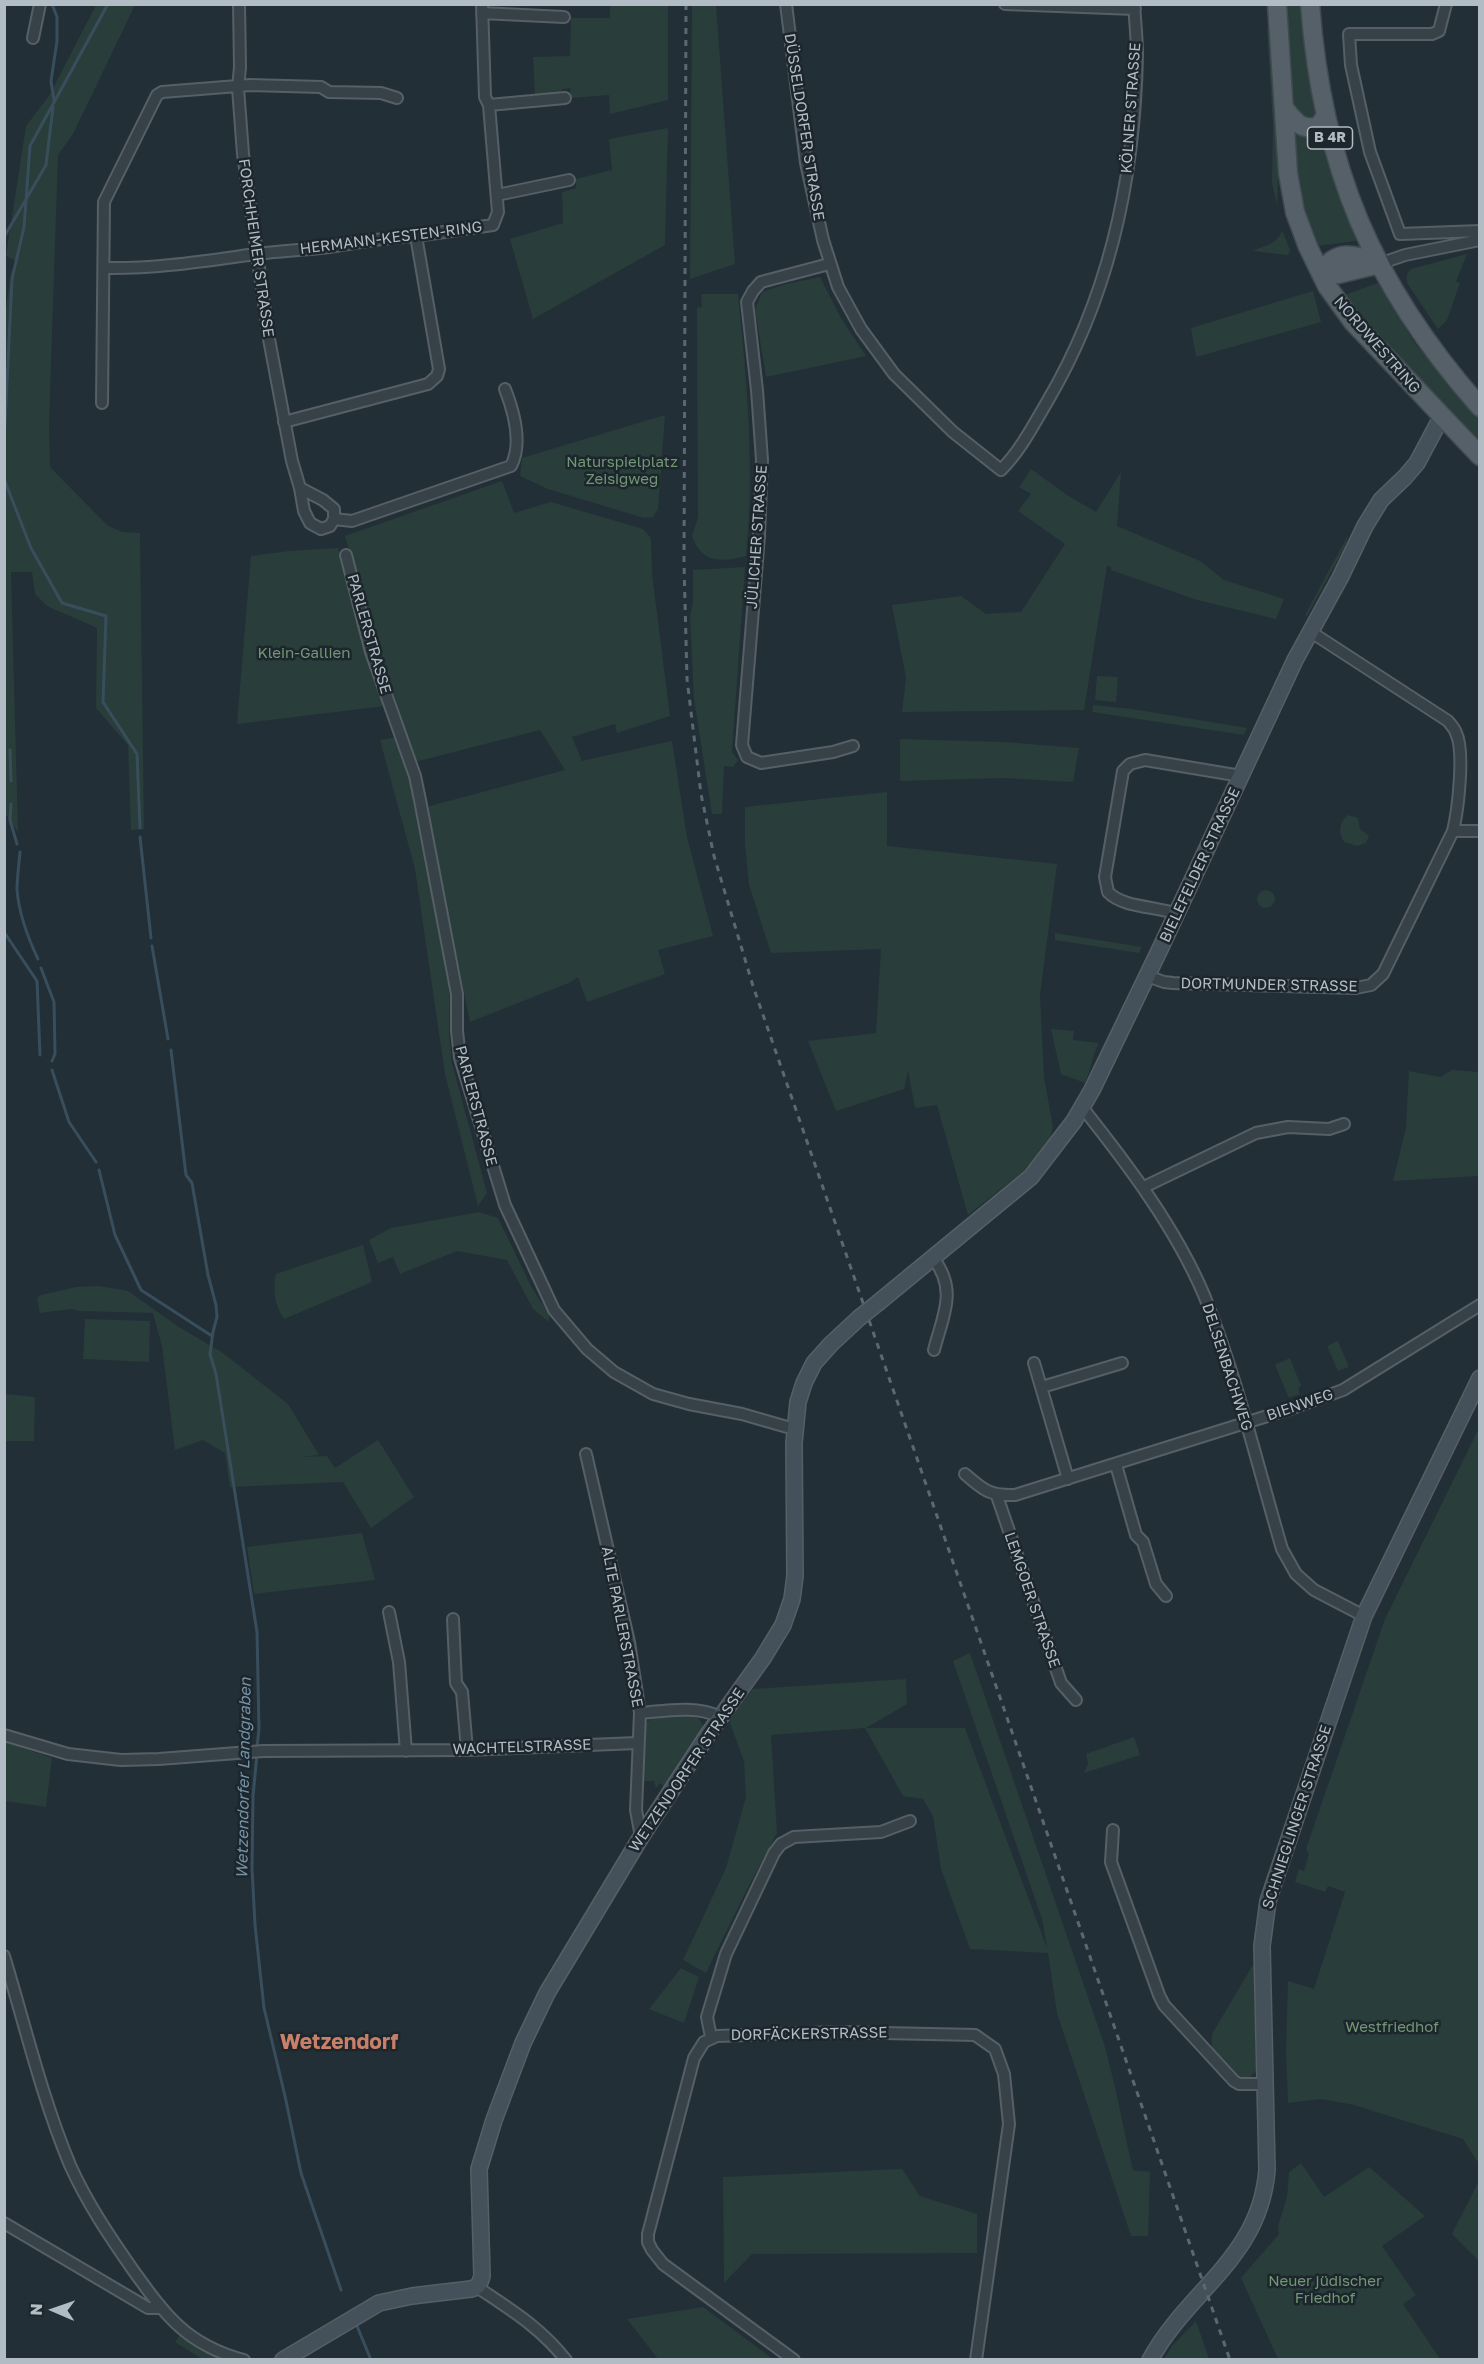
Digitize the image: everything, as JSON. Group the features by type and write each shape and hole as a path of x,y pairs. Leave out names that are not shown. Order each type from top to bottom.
{"main road":[{"name":"NORDWESTRING","path":"1277,4 1287,166 1292,198 1305,241 1321,274 1340,304 1362,332 1479,456"},
{"name":"B 4R","path":"1310,4 1316,71 1325,117 1341,174 1379,264 1420,332 1479,407"},
{"path":"1284,108 1299,125 1306,128 1319,126 1325,117"},
{"path":"1321,274 1330,260 1342,256 1357,256 1379,264"}],"street":[{"path":"33,38 40,4"},
{"name":"FORCHHEIMER STRASSE","path":"239,4 238,88 243,154 284,422 304,511 310,523 321,529 330,526 334,519"},
{"name":"DÜSSELDORFER STRASSE","path":"786,4 806,163 829,264 838,286 861,329 894,374 953,432 1001,470"},
{"path":"1005,4 1135,7"},
{"path":"1446,4 1439,31 1432,34 1349,34 1351,65 1370,152 1400,234 1479,231"},
{"name":"KÖLNER STRASSE","path":"1001,470 1013,458 1072,355 1094,305 1106,268 1119,217 1132,140 1137,55 1135,7"},
{"name":"HERMANN-KESTEN-RING","path":"104,268 152,267 326,247 377,238 416,237 493,225 498,212 489,105 485,97 482,9 564,17"},
{"path":"102,403 104,202 153,99 162,92 250,86 321,87 329,92 381,93 397,98"},
{"path":"489,105 565,98"},
{"path":"497,195 569,180"},
{"path":"284,422 428,384 437,376 439,369 416,237"},
{"path":"1379,264 1405,255 1479,240"},
{"name":"JÜLICHER STRASSE","path":"829,264 761,282 747,302 762,460 759,536 742,745 747,757 761,763 833,752 853,746"},
{"path":"300,488 323,500 334,509 334,519 352,521 511,466 515,458 515,416 506,389"},
{"name":"BIELEFELDER STRASSE","path":"910,1276 1030,1177 1057,1144 1082,1107 1177,914 1295,660 1375,508 1411,471 1442,416"},
{"name":"PARLERSTRASSE","path":"346,555 371,652 418,792 457,994 460,1058 505,1205 554,1310 587,1349 614,1372 653,1394 689,1404 742,1414 794,1429"},
{"name":"DORTMUNDER STRASSE","path":"1147,976 1173,983 1356,988 1371,985 1383,974 1453,831 1458,810 1460,745 1448,721 1311,632"},
{"path":"1177,914 1161,908 1122,902 1113,898 1108,892 1105,877 1123,771 1130,764 1145,760 1241,776"},
{"path":"1453,831 1479,831"},
{"name":"DELSENBACHWEG","path":"1082,1107 1143,1186 1203,1294 1224,1352 1282,1549 1296,1574 1314,1590 1364,1616"},
{"path":"1143,1186 1256,1133 1288,1127 1329,1129 1344,1124"},
{"path":"933,1258 943,1271 947,1287 946,1307 934,1350"},
{"name":"WETZENDORFER STRASSE","path":"477,2287 482,2276 479,2169 494,2120 523,2043 542,2004 641,1837 720,1717 778,1636 792,1599 795,1561 794,1429 801,1392 814,1363 831,1344 910,1276"},
{"name":"BIENWEG","path":"997,1496 1015,1495 1116,1465 1343,1390 1479,1305"},
{"path":"1034,1362 1068,1479"},
{"path":"1042,1387 1122,1363"},
{"name":"SCHNIEGLINGER STRASSE","path":"1150,2360 1161,2341 1237,2252 1256,2221 1264,2196 1266,2179 1262,1946 1266,1910 1364,1616 1479,1378"},
{"name":"ALTE PARLERSTRASSE","path":"586,1454 628,1642 640,1713 636,1810 641,1837"},
{"path":"1116,1465 1136,1535 1143,1542 1156,1584 1166,1596"},
{"path":"965,1474 983,1490 997,1496"},
{"name":"LEMGOER STRASSE","path":"997,1496 1061,1683 1076,1700"},
{"path":"389,1612 399,1662 406,1751"},
{"path":"453,1618 456,1683 462,1692 467,1750"},
{"path":"640,1713 696,1710 720,1717"},
{"name":"WACHTELSTRASSE","path":"4,1735 68,1754 100,1758 159,1759 263,1751 467,1750 637,1743"},
{"path":"711,2037 707,2017 726,1954 774,1853 781,1844 794,1837 881,1832 910,1821"},
{"path":"1113,1830 1111,1862 1164,2005 1234,2081 1239,2084 1265,2084"},
{"path":"4,1956 53,2120 71,2166 95,2213 160,2308 170,2319 198,2341 216,2351 244,2360"},
{"name":"DORFÄCKERSTRASSE","path":"794,2360 663,2264 648,2242 648,2234 694,2058 704,2042 711,2037 838,2032 975,2035 995,2049 1004,2074 1010,2124 976,2360"},
{"path":"4,2223 148,2308 160,2308"},
{"path":"283,2360 379,2303 395,2298 477,2287 533,2325 550,2340 566,2360"}],"green space":[{"path":"96,5 135,5 73,134 58,155 49,425 50,467 108,526 123,532 140,533 144,829 131,830 128,745 96,708 97,628 47,606 35,594 32,572 11,572 18,832 4,812 4,325 11,272 16,261 6,256 26,126 49,96"},
{"path":"610,5 668,5 668,100 610,114 609,95 571,98 570,88 563,89 558,94 535,97 533,57 570,56 571,18 610,18"},
{"path":"692,5 716,5 735,264 690,279"},
{"path":"1281,5 1305,5 1320,116 1314,123 1297,113 1293,103 1289,44"},
{"path":"1267,27 1270,29 1279,160 1277,205 1272,183 1273,127"},
{"path":"1292,125 1324,133 1363,240 1317,246 1295,179"},
{"path":"668,128 665,245 533,319 510,239 563,223 562,192 576,188 576,179 612,170 609,139"},
{"path":"1282,230 1290,250 1288,255 1253,251 1273,242"},
{"path":"1467,254 1456,282 1460,283 1447,320 1438,329 1407,283 1407,274 1411,269"},
{"path":"820,277 841,318 866,356 766,377 755,310 762,292"},
{"path":"1378,283 1416,345 1479,414 1479,449 1339,297"},
{"path":"1313,291 1321,322 1196,357 1191,328"},
{"path":"701,294 738,294 747,393 750,490 746,556 721,560 713,559 701,552 692,536 698,517 697,308 702,307"},
{"name":"Naturspielplatz Zeisigweg","path":"665,415 658,509 653,517 644,518 548,489 520,476 522,458"},
{"path":"1031,469 1067,495 1096,512 1121,472 1117,526 1200,561 1224,580 1284,599 1276,619 1197,600 1111,570 1111,567 1107,566 1084,710 902,712 906,678 892,605 961,596 986,614 1021,612 1065,544 1018,511 1031,494 1019,487"},
{"path":"502,481 514,513 551,502 643,529 651,538 652,574 670,716 617,733 615,724 572,737 582,761 672,741 687,837 713,936 658,950 665,974 587,1002 578,977 571,982 470,1022 426,807 565,770 540,730 415,762 345,536"},
{"path":"1348,535 1345,547 1307,616 1305,615"},
{"name":"Klein-Gallien","path":"338,548 385,706 237,724 251,556"},
{"path":"745,567 732,752 738,760 733,767 724,766 722,814 712,814 694,699 690,616 693,602 693,570"},
{"path":"1097,676 1118,677 1116,702 1095,700"},
{"path":"1093,705 1132,709 1247,728 1244,735 1092,712"},
{"path":"396,737 409,778 450,980 449,1033 452,1063 487,1193 478,1206 445,1074 415,869 380,740"},
{"path":"900,739 1004,742 1079,748 1073,782 1004,778 900,781"},
{"path":"887,792 887,846 1057,864 1040,995 1044,1077 1053,1127 1049,1143 1024,1171 968,1215 937,1105 915,1108 908,1071 904,1089 836,1111 808,1041 876,1033 881,949 771,953 749,885 745,844 745,807"},
{"path":"1348,815 1358,818 1360,829 1369,836 1366,843 1357,846 1344,842 1340,827"},
{"path":"1266,890 1272,893 1275,899 1272,905 1266,908 1260,905 1257,899 1260,893"},
{"path":"1055,933 1142,947 1139,953 1055,940"},
{"path":"1051,1029 1074,1031 1073,1040 1099,1043 1085,1083 1061,1074"},
{"path":"1452,1070 1479,1072 1479,1176 1393,1181 1406,1128 1409,1071 1440,1077"},
{"path":"479,1212 498,1218 532,1288 549,1314 549,1322 533,1309 507,1260 457,1251 400,1274 393,1257 378,1263 369,1240 391,1228"},
{"path":"363,1245 372,1282 284,1319 275,1297 276,1274"},
{"path":"99,1286 128,1291 179,1327 223,1353 288,1404 319,1455 300,1457 327,1456 335,1468 378,1440 414,1497 371,1528 343,1482 230,1487 225,1453 203,1440 175,1450 162,1346 153,1313 71,1309 40,1313 37,1298 41,1295 76,1287"},
{"path":"85,1319 150,1321 149,1362 83,1359"},
{"path":"1338,1341 1349,1367 1338,1371 1327,1346"},
{"path":"1290,1358 1301,1386 1298,1388 1300,1394 1289,1398 1275,1365"},
{"path":"4,1394 35,1397 34,1441 5,1441"},
{"name":"Westfriedhof","path":"1479,1428 1479,2164 1463,2139 1354,2105 1321,2099 1288,2103 1286,2051 1288,1981 1314,1989 1345,1892 1328,1886 1325,1892 1295,1882 1299,1869 1304,1871 1309,1854 1306,1849 1385,1619"},
{"path":"362,1533 375,1580 254,1594 247,1547"},
{"path":"970,1653 1104,2044 1133,2170 1150,2172 1148,2236 1131,2236 1057,2013 1048,1953 970,1949 941,1869 933,1816 923,1799 903,1796 865,1728 771,1735 777,1833 706,1973 683,1960 726,1868 746,1797 744,1761 729,1720 753,1689 906,1679 907,1704 866,1728 965,1728 1047,1948 1042,1919 953,1661"},
{"path":"656,1717 698,1718 704,1726 665,1787 660,1783 656,1788 654,1781 642,1781 646,1722"},
{"path":"1134,1737 1140,1755 1084,1773 1088,1763 1086,1754"},
{"path":"5,1742 52,1758 46,1807 5,1801"},
{"path":"1254,1963 1256,2071 1250,2077 1241,2079 1212,2048 1212,2034"},
{"path":"681,1968 699,1977 684,2023 649,2009"},
{"name":"Neuer jüdischer Friedhof","path":"1301,2163 1324,2197 1369,2167 1425,2216 1382,2246 1416,2295 1403,2304 1440,2359 1278,2359 1241,2278 1279,2234 1278,2226 1287,2197 1289,2172"},
{"path":"902,2169 920,2196 977,2214 977,2253 752,2254 724,2283 723,2177"},
{"path":"1479,2181 1479,2261 1452,2234"},
{"path":"703,2307 773,2359 658,2359 627,2319"},
{"path":"1196,2321 1209,2359 1164,2359 1172,2346"},
{"path":"179,2336 199,2349 223,2359 202,2359 175,2342"}],"waterway":[{"name":"Wetzendorfer Landgraben","path":"52,4 57,17 57,41 51,81 54,100"},
{"name":"Wetzendorfer Landgraben","path":"4,444 12,279 24,227 30,146 108,4"},
{"name":"Wetzendorfer Landgraben","path":"4,237 46,165 53,107"},
{"name":"Wetzendorfer Landgraben","path":"4,479 31,548 62,603 106,616 103,702 137,754 140,828"},
{"path":"10,750 11,781"},
{"path":"11,804 10,820 17,844"},
{"name":"Wetzendorfer Landgraben","path":"140,837 151,938"},
{"name":"Wetzendorfer Landgraben","path":"4,842 4,886"},
{"path":"20,852 18,899 25,926 38,959"},
{"name":"Wetzendorfer Landgraben","path":"4,932 37,981 40,1055"},
{"name":"Wetzendorfer Landgraben","path":"152,946 168,1039"},
{"path":"41,968 54,1002 55,1054 52,1061"},
{"name":"Wetzendorfer Landgraben","path":"171,1050 186,1175 192,1183 208,1275 216,1305 217,1317 210,1354 216,1374 257,1632 259,1729 257,1747"},
{"path":"52,1070 69,1122 96,1162"},
{"path":"99,1170 115,1235 141,1290 212,1336"},
{"name":"Wetzendorfer Landgraben","path":"257,1754 253,1796 252,1868 255,1925 264,2008 301,2173 341,2290"},
{"name":"Wetzendorfer Landgraben","path":"357,2326 371,2360"}],"railway":[{"path":"686,4 684,564 687,679 701,794 714,856 753,986 1230,2360"}],"district":[{"name":"Wetzendorf","path":"339,2042"}]}
